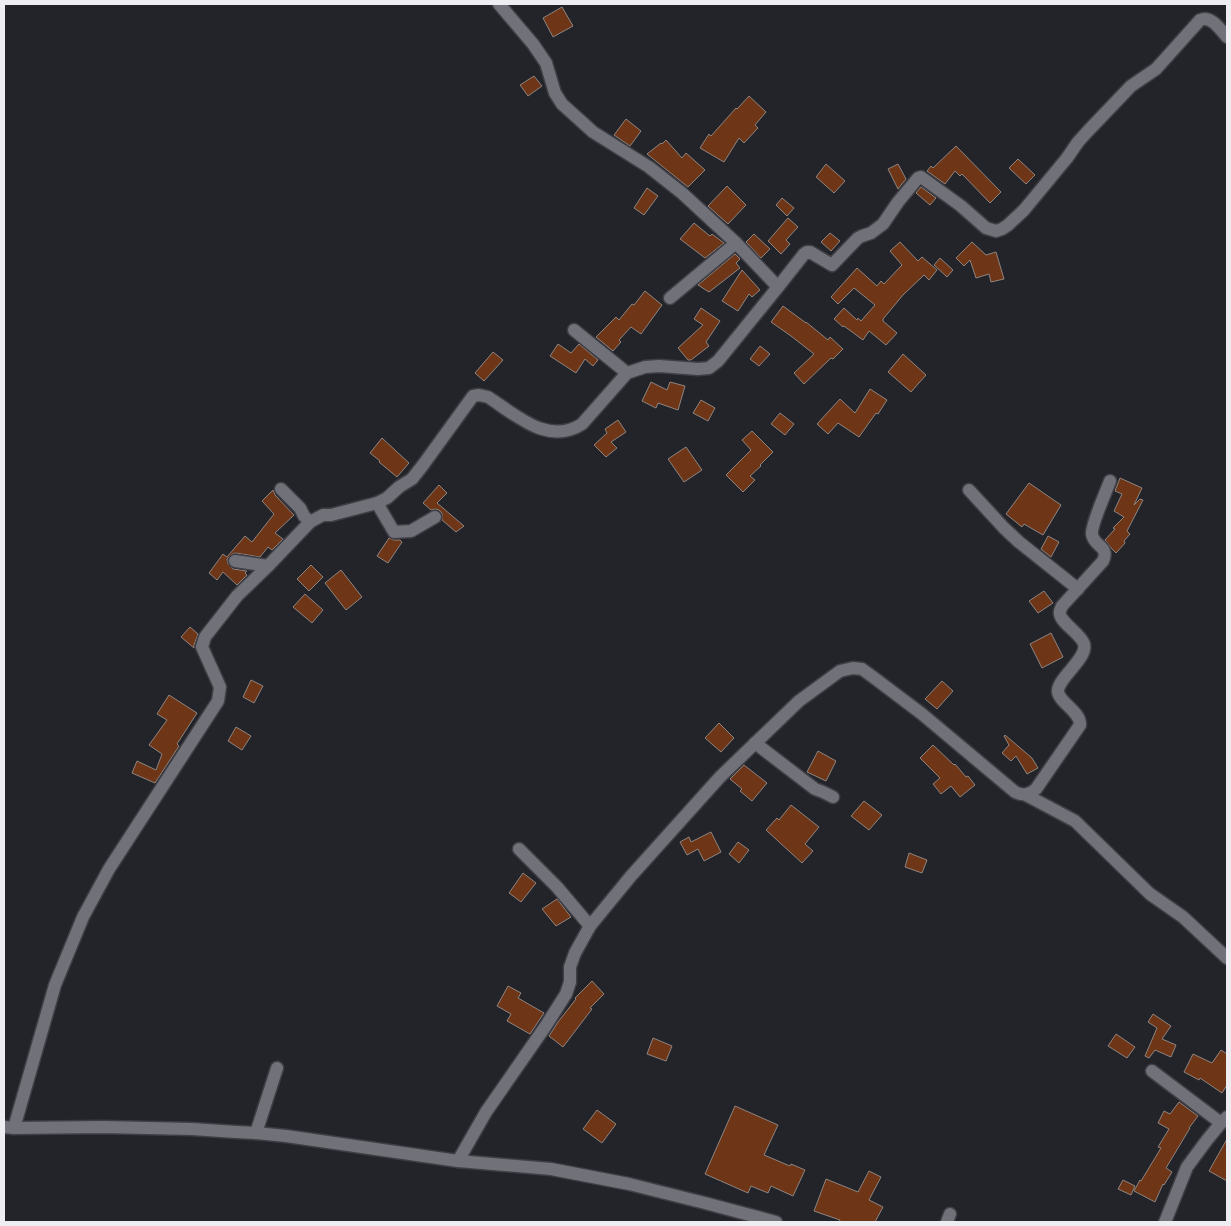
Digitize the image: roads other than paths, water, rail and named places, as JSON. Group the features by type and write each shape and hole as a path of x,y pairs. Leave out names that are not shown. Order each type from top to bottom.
{"street":[{"path":"499,4 534,44 546,63 555,93 562,104 593,132 649,167 682,193 736,243 778,287"},
{"path":"776,1222 629,1184 551,1170 458,1161 256,1132 103,1127 9,1128 55,985 84,917 109,869 218,701 220,687 202,648 205,637 237,596 310,522 323,515 337,514 377,503 387,498 412,479 473,396 488,397 535,428 562,432 574,429 582,424 627,373 645,367 659,366 698,370 709,368 718,361 804,254 810,252 832,264 858,238 871,233 883,224 918,178 921,177 961,206 986,228 996,231 1002,229 1024,210 1088,131 1131,86 1156,70 1200,20 1208,19 1219,27 1227,37"},
{"path":"670,298 736,243"},
{"path":"574,330 627,373"},
{"path":"1026,795 1036,789 1080,725 1078,717 1058,692 1060,685 1082,654 1084,644 1082,639 1060,614 1062,606 1103,561 1105,556 1103,549 1092,534 1110,481"},
{"path":"282,489 310,522"},
{"path":"969,490 1019,542 1078,589"},
{"path":"377,503 394,532 411,531 435,517"},
{"path":"236,561 268,566"},
{"path":"458,1161 486,1112 566,994 570,982 570,968 575,953 590,926 674,827 720,777 799,701 840,671 853,668 862,669 922,714 1015,792 1026,795 1075,821 1150,894 1183,917 1227,958"},
{"path":"755,743 815,789 833,797"},
{"path":"519,849 557,887 590,926"},
{"path":"256,1132 277,1068"},
{"path":"1152,1071 1224,1120 1187,1167 1165,1222"}]}
